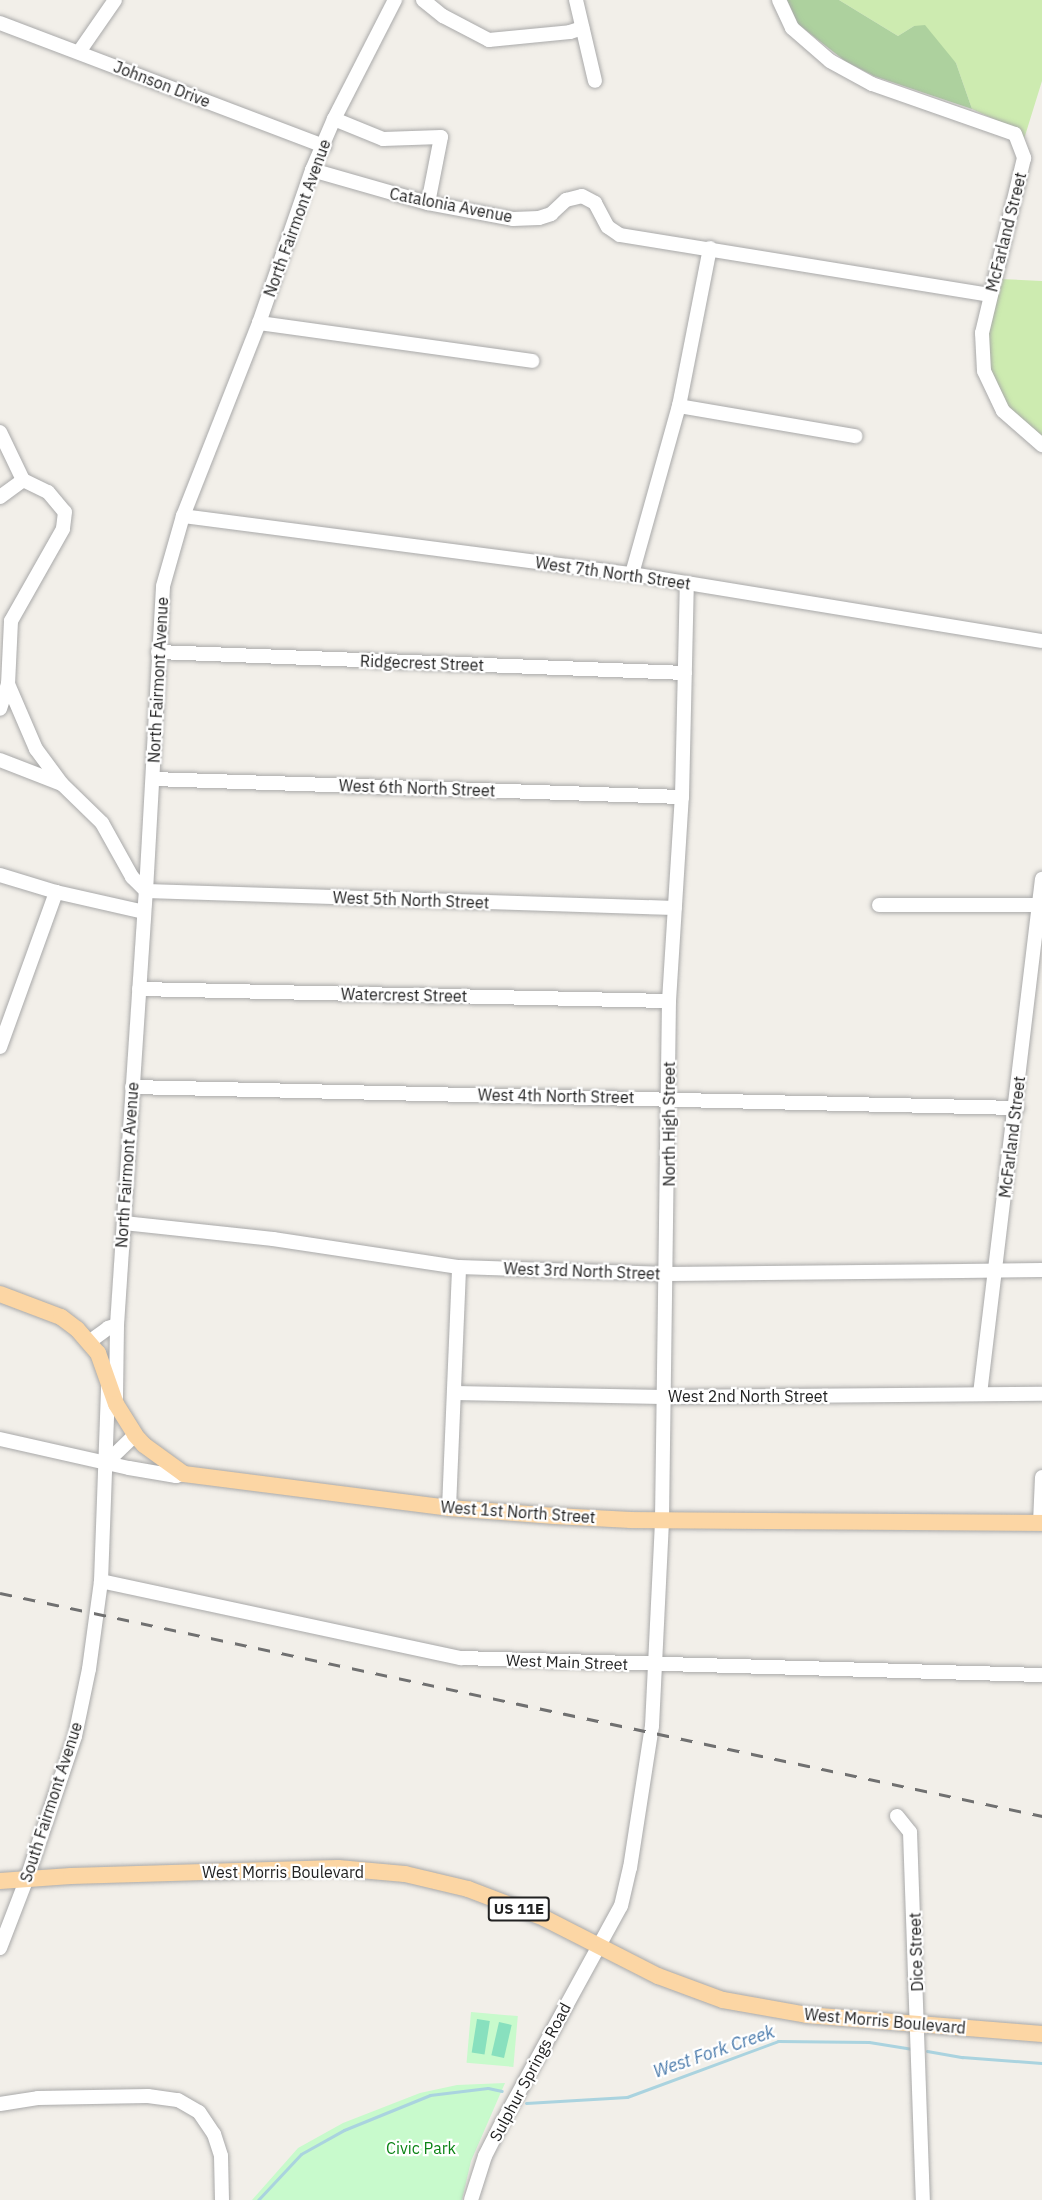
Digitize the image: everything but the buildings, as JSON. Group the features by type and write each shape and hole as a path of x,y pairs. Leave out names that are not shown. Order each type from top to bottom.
{"main road":[{"path":"0,1294 61,1317 89,1342 102,1361 116,1404 135,1435 184,1474"},
{"name":"West 1st North Street","path":"184,1474 449,1508 555,1516 662,1520 1041,1523"},
{"name":"West Morris Boulevard","path":"0,1881 27,1878 338,1868 405,1874 468,1889 544,1918 666,1980 723,2000 790,2013 1042,2034"}],"street":[{"path":"80,52 115,0"},
{"name":"North Fairmont Avenue","path":"116,1404 117,1326 153,779 163,586 183,516 259,323 312,170 334,119 395,0"},
{"path":"423,0 443,16 489,39 570,32 582,28"},
{"path":"576,0 596,81"},
{"name":"McFarland Street","path":"779,0 792,28 830,61 872,84 1016,134 1024,158 982,333 984,370 1003,411 1042,445"},
{"name":"Johnson Drive","path":"0,23 324,146"},
{"path":"334,119 383,139 400,140 416,136 441,137 428,203"},
{"name":"Catalonia Avenue","path":"312,170 428,203 513,219 539,218 551,214 566,200 582,196 595,203 608,227 620,234 710,248"},
{"path":"632,574 680,406 710,248 990,295"},
{"path":"259,323 532,361"},
{"path":"680,406 855,436"},
{"path":"0,432 23,480 48,492 64,512 63,529 10,621 8,684 0,709"},
{"path":"0,497 23,480"},
{"name":"West 7th North Street","path":"183,516 632,574 1042,641"},
{"name":"North High Street","path":"656,1665 662,1520 667,1274 669,1001 682,796 687,584"},
{"name":"Ridgecrest Street","path":"158,652 685,673"},
{"path":"8,684 36,748 62,783 102,824 132,876 146,891"},
{"path":"0,760 62,783"},
{"name":"West 6th North Street","path":"153,779 682,796"},
{"path":"0,875 56,892 144,912"},
{"name":"McFarland Street","path":"980,1394 1017,1108 1042,879"},
{"name":"West 5th North Street","path":"146,891 675,908"},
{"path":"0,1047 56,892"},
{"path":"879,906 1040,905"},
{"name":"Watercrest Street","path":"139,989 669,1001"},
{"name":"West 4th North Street","path":"132,1087 1017,1108"},
{"name":"West 3rd North Street","path":"124,1223 273,1239 459,1267 667,1274 1042,1270"},
{"path":"449,1508 459,1267"},
{"path":"89,1342 108,1328 117,1326"},
{"path":"101,1581 107,1462 105,1448 108,1379"},
{"name":"West 2nd North Street","path":"454,1393 663,1397 1042,1394"},
{"path":"107,1462 135,1435"},
{"name":"West 1st North Street","path":"0,1439 176,1476 184,1474"},
{"path":"1041,1523 1042,1477"},
{"name":"West Main Street","path":"101,1581 461,1658 1042,1675"},
{"name":"South Fairmont Avenue","path":"0,1948 27,1878 75,1736 89,1669 101,1581"},
{"name":"Sulphur Springs Road","path":"471,2200 485,2156 501,2123 621,1906 630,1868 652,1726 656,1665"},
{"name":"Dice Street","path":"897,1816 910,1832 923,2200"},
{"path":"0,2104 49,2098 148,2096 178,2100 199,2112 214,2134 221,2156 222,2200"}],"green space":[{"path":"787,0 839,0 898,36 914,26 925,25 956,63 972,109 874,76 845,61 798,24"},
{"path":"839,0 1042,0 1042,81 1024,139 1009,126 972,109 956,63 914,26 898,36"},
{"path":"1000,279 1042,281 1042,438 1013,412 1001,397 989,371 986,350"},
{"path":"471,2012 518,2016 513,2067 467,2063"},
{"path":"477,2019 490,2021 485,2055 472,2053"},
{"path":"499,2022 512,2025 504,2058 491,2055"},
{"name":"Civic Park","path":"505,2083 471,2161 462,2200 252,2200 298,2148 343,2123 420,2093 457,2085"}],"waterway":[{"name":"West Fork Creek","path":"526,2103 627,2097 778,2041 869,2042 912,2049"},
{"name":"West Fork Creek","path":"927,2051 962,2057 1042,2063"},
{"name":"West Fork Creek","path":"258,2200 301,2154 344,2130 430,2095 488,2088 502,2091"}],"railway":[{"path":"0,1593 1042,1816"}]}
